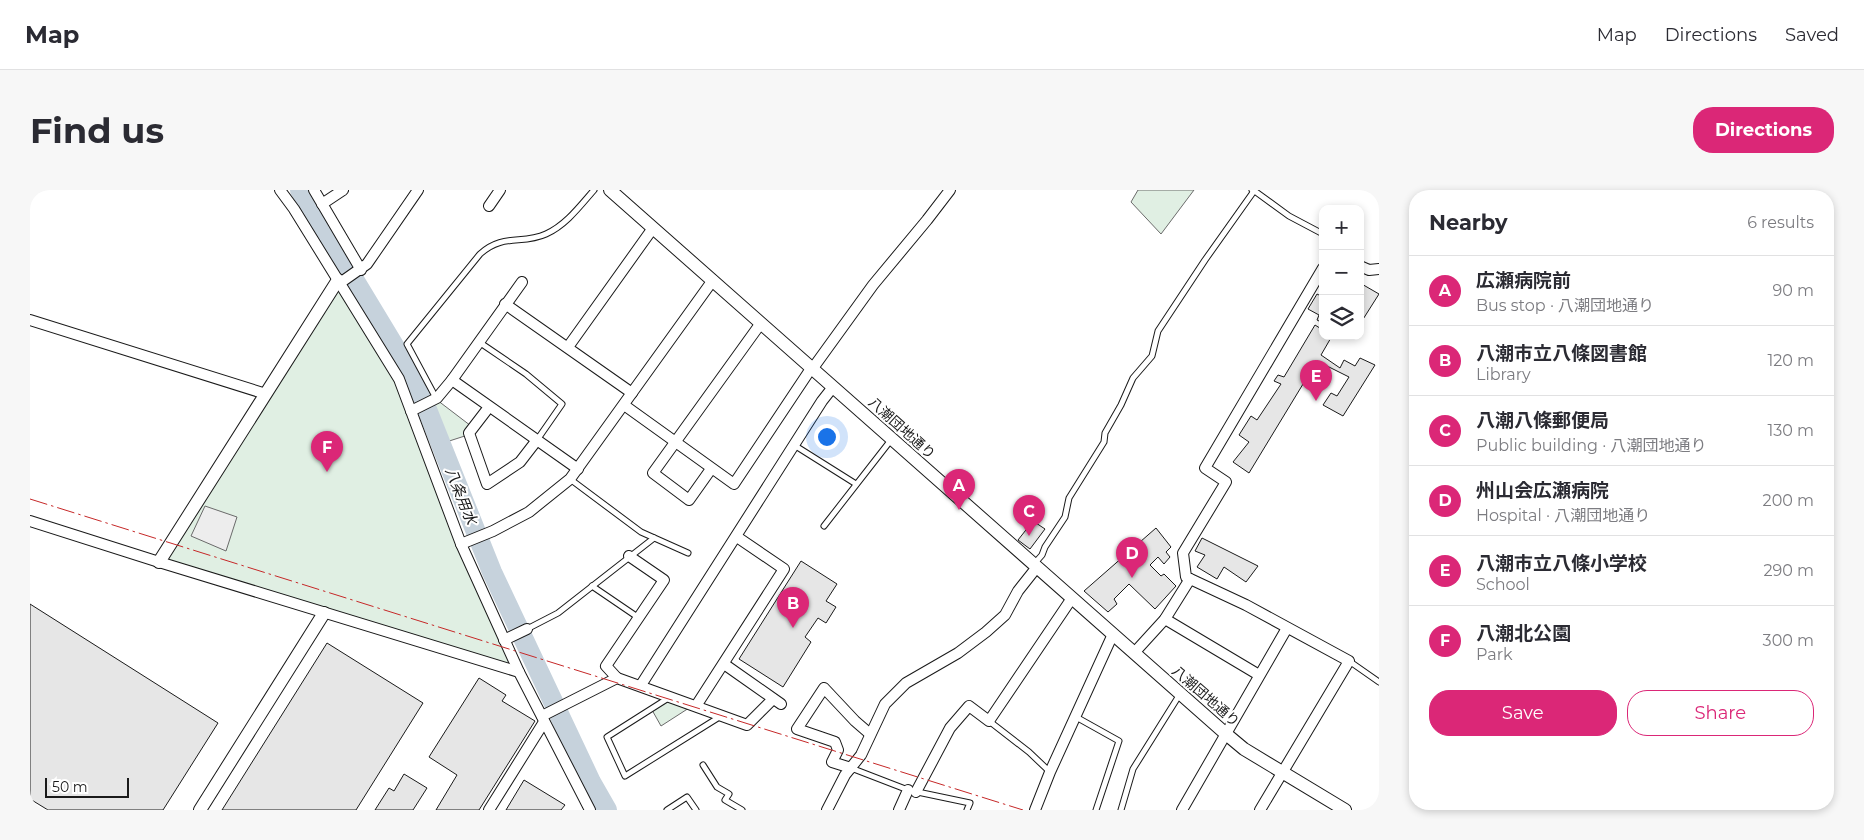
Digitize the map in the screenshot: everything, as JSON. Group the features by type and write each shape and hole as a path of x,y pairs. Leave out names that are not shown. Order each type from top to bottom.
{"street":[{"path":"280,190 294,208 399,379 465,543 508,638 519,672 545,718 590,810"},
{"path":"314,190 359,271"},
{"path":"322,204 343,190"},
{"path":"159,562 339,281 359,271 367,264 418,190"},
{"path":"489,206 500,190"},
{"name":"八潮団地通り","path":"610,190 1226,734 1244,749 1338,808"},
{"path":"624,405 734,484 812,368 873,285 928,220 950,190"},
{"path":"568,347 653,228"},
{"path":"1364,268 1369,270 1379,269"},
{"path":"1260,810 1349,661 1246,605 1186,577 1183,553 1226,482 1205,468 1319,275"},
{"path":"465,543 529,512 570,479 713,280"},
{"path":"411,411 437,398 522,282"},
{"path":"505,304 632,393"},
{"path":"30,320 266,394"},
{"path":"711,469 690,500 653,473 761,323"},
{"path":"452,380 578,469"},
{"path":"641,686 833,386"},
{"path":"489,407 469,433 487,484 520,462 537,440"},
{"path":"30,521 519,672"},
{"path":"696,706 784,569 737,536"},
{"path":"629,556 664,580 606,666 617,678 747,725 777,702 724,664"},
{"path":"827,810 845,775 861,755 885,704 906,682 958,653 986,632 1004,615 1035,566"},
{"path":"1134,653 1165,619 1190,579"},
{"path":"899,810 950,728 969,706 989,721 1072,598"},
{"path":"200,810 324,612"},
{"path":"1165,619 1260,675"},
{"path":"1182,810 1287,628"},
{"path":"508,638 527,629"},
{"path":"1035,810 1050,772 1113,634"},
{"path":"489,810 545,718 617,678"},
{"path":"851,768 832,762 838,750 835,742 797,729 824,688 870,734"}],"lane":[{"path":"437,398 407,344 480,254 487,248 496,242 546,234 576,212 594,190"},
{"path":"1035,566 1064,517 1069,498 1104,442 1105,433 1121,406 1133,378 1152,356 1158,331 1253,191 1289,216 1319,232"},
{"path":"479,342 526,374 562,404 537,440"},
{"path":"824,526 892,439"},
{"path":"794,445 856,484"},
{"path":"570,479 641,532 688,553"},
{"path":"527,629 558,613 654,538"},
{"path":"592,586 639,618"},
{"path":"1349,661 1379,682"},
{"path":"1121,810 1134,769 1180,694"},
{"path":"670,696 606,737 625,776 721,716"},
{"path":"1076,717 1119,741 1096,810"},
{"path":"989,721 1050,772"},
{"path":"703,765 717,787 729,794 726,800 742,810"},
{"path":"851,768 912,791 970,803 967,810"},
{"path":"667,810 687,797 696,810"}],"green space":[{"path":"1138,190 1194,190 1161,234 1131,202"},
{"path":"339,288 396,382 513,665 162,561"},
{"path":"437,400 475,429 471,434 443,443 427,405"},
{"path":"667,701 689,708 661,726 652,710"}],"shaded area":[{"path":"205,506 237,517 226,551 191,536"}],"building":[{"path":"1364,285 1379,294 1364,318"},
{"path":"1317,294 1319,295 1319,315 1308,309"},
{"path":"1315,325 1319,328 1319,340 1330,340 1321,355 1340,368 1344,360 1355,366 1360,358 1375,365 1343,416 1323,405 1331,393 1337,396 1349,377 1317,361 1249,473 1233,462 1249,442 1239,435 1251,416 1257,420 1281,384 1274,381 1278,375 1284,377"},
{"path":"1033,521 1045,529 1030,549 1018,540"},
{"path":"1156,528 1171,547 1166,552 1170,557 1164,564 1158,557 1150,565 1161,576 1164,574 1176,586 1155,609 1129,584 1114,599 1117,604 1108,612 1084,591"},
{"path":"1202,538 1258,566 1246,582 1224,567 1217,579 1197,567 1205,555 1195,551"},
{"path":"801,561 837,584 826,601 836,607 826,623 818,618 805,637 811,642 783,687 739,659"},
{"path":"30,604 218,723 163,810 48,810 30,799"},
{"path":"327,643 423,703 356,810 222,810"},
{"path":"479,678 506,695 502,701 535,721 479,810 436,810 457,775 429,757"},
{"path":"404,774 427,788 413,810 375,810 389,788 394,791"},
{"path":"524,780 565,805 561,810 506,810"}],"waterway":[{"name":"八条用水","path":"300,190 416,382 492,572 591,782 607,810"}],"power":[{"path":"30,499 1023,810"}],"place":[{"name":"八潮市立八條小学校","path":"1316,401"},
{"name":"八潮北公園","path":"327,472"},
{"name":"広瀬病院前","path":"959,510"},
{"name":"八潮八條郵便局","path":"1029,536"},
{"name":"州山会広瀬病院","path":"1132,578"},
{"name":"八潮市立八條図書館","path":"793,628"}]}
